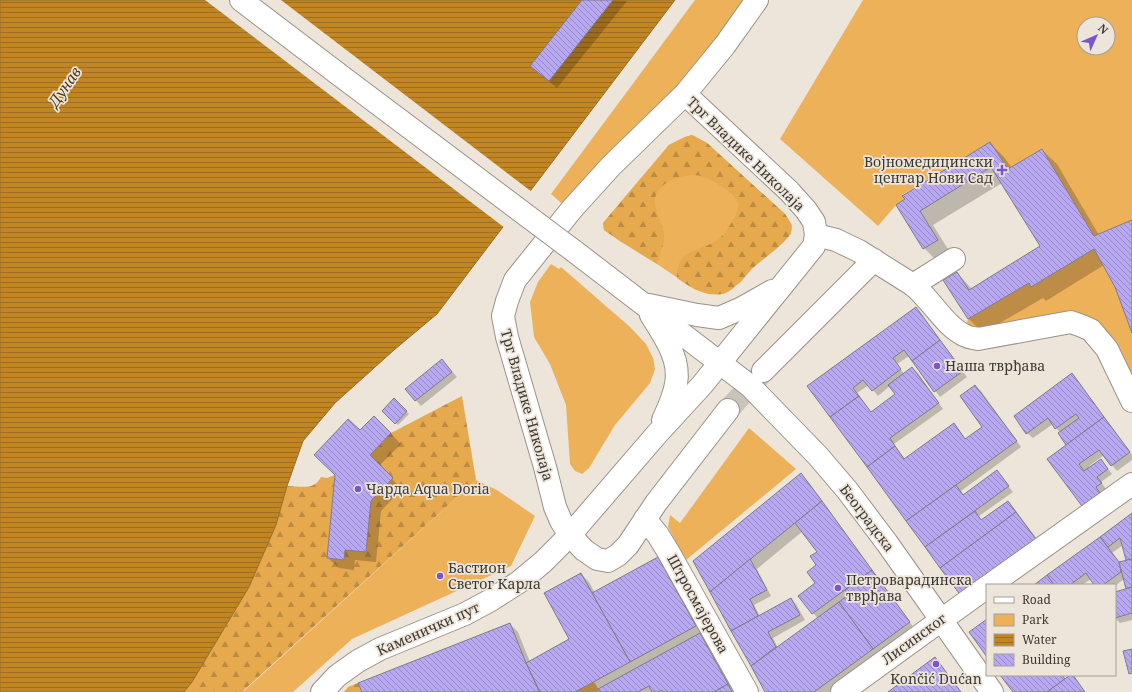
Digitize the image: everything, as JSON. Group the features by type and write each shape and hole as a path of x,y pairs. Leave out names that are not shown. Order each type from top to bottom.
{"main road":[{"name":"Београдска","path":"241,0 644,303 750,386 828,467 847,490 887,543 992,692"},
{"path":"686,94 725,45 757,0"},
{"name":"Трг Владике Николаја","path":"728,410 662,494 628,545 618,555 608,561 597,559 584,550 570,535 561,522 555,507 545,467 506,337 503,316 515,280 572,209 611,166 686,94 789,191 814,222 816,234"},
{"path":"570,535 657,434 720,364 814,246 816,234 836,240 859,251 913,285 920,290 951,326 967,337 978,339 1071,322 1091,330 1107,349 1132,401"},
{"path":"913,285 954,259"},
{"path":"763,371 874,260"},
{"path":"644,303 697,315 719,318 742,308 780,287"},
{"path":"644,303 664,336 677,366 676,384 670,405 657,434"},
{"path":"991,584 1132,484"},
{"name":"Штросмајерова","path":"645,519 658,535 669,553 747,692"},
{"name":"Каменички пут","path":"322,692 337,676 358,661 380,649 465,614 491,600 519,582 543,562 570,535"},
{"name":"Лисинског","path":"842,692 986,588"}],"green space":[{"path":"695,0 744,0 721,40 567,208 551,194"},
{"path":"863,0 1132,0 1132,220 1094,236 1042,149 1008,169 990,142 902,195 905,199 896,205 878,226 780,139"},
{"path":"692,135 707,143 785,214 792,225 791,234 779,246 752,268 741,282 723,294 709,294 694,289 604,230 603,223 669,145"},
{"path":"692,135 707,143 785,214 791,226 790,234 784,242 754,267 735,287 722,294 716,295 704,293 692,288 677,278 681,260 692,251 713,243 719,239 724,234 737,212 738,203 734,196 715,182 704,177 688,175 668,182 658,191 655,197 655,204 663,230 664,241 657,264 604,230 603,223 669,145"},
{"path":"1094,249 1115,287 1132,333 1132,377 1093,328 965,331 968,319 1029,283 1031,287"},
{"path":"551,264 559,269 561,267 630,327 646,344 653,358 655,369 650,383 615,425 589,468 582,474 575,471 570,464 566,405 550,364 534,337 530,302 538,282"},
{"path":"462,396 476,480 244,690 244,692 184,692 192,682 249,587 276,525 287,486 307,487 315,484 321,477 327,478 335,475 327,558 344,560 345,550 371,501 393,478 370,455 391,433"},
{"path":"749,428 796,469 686,560 668,527 670,515 680,523"},
{"path":"476,480 497,490 535,516 511,566 352,639 293,692 244,692 244,691"},
{"path":"594,682 600,692 575,692"},
{"path":"358,683 362,692 344,692 348,687"}],"water":[{"name":"Дунав","path":"0,0 675,0 437,314 335,403 303,441 287,486 276,525 249,587 192,682 184,692 0,692"}],"pier":[{"path":"205,0 281,0 532,192 505,228"}],"building":[{"path":"582,0 613,0 549,81 530,66"},
{"path":"990,142 1008,169 1042,149 1094,236 1132,220 1132,333 1115,287 1094,249 1031,287 1029,283 968,319 943,280 957,272 969,290 1040,246 991,167 920,211 938,240 923,249 896,205 905,199 902,196"},
{"path":"916,307 940,340 912,361 904,350 893,358 901,369 872,391 863,380 853,388 859,396 830,417 807,386"},
{"name":"Наша тврђава","path":"940,340 963,371 934,392 912,361"},
{"path":"442,359 452,372 415,401 405,389"},
{"path":"912,367 939,403 890,438 895,446 867,467 830,417 859,396 871,412 895,394 888,385"},
{"path":"1072,373 1104,417 1066,445 1058,433 1079,418 1076,414 1055,429 1048,418 1026,434 1014,416"},
{"path":"975,385 1017,441 906,521 867,467 895,446 904,459 954,423 965,439 982,427 960,396"},
{"path":"394,398 407,411 395,424 382,411"},
{"name":"Чарда Aqua Doria","path":"374,416 391,433 370,455 393,478 371,501 366,552 345,550 344,560 327,558 335,475 314,455 348,419 360,430"},
{"path":"1104,417 1130,452 1111,466 1099,450 1079,464 1084,471 1101,459 1108,469 1097,477 1102,483 1096,487 1100,493 1082,506 1047,459"},
{"path":"997,470 1009,486 925,547 906,521 956,485 963,495"},
{"path":"801,473 822,501 710,592 693,561"},
{"path":"822,501 872,570 812,614 798,596 815,583 807,572 816,565 810,556 817,552 795,523"},
{"path":"1008,501 1016,512 940,568 925,547 975,511 981,520"},
{"path":"1016,512 1038,542 962,597 940,568"},
{"path":"1132,513 1132,559 1126,560 1120,538 1108,547 1100,537"},
{"path":"1100,537 1119,562 1121,572 1104,584 1093,584 1086,573 1071,584 1053,584 1047,575"},
{"path":"658,557 696,626 630,662 592,593"},
{"path":"750,559 767,590 750,599 758,616 731,631 710,592"},
{"path":"1132,559 1132,587 1126,589 1119,562"},
{"path":"872,570 910,622 873,649 839,602 848,595 845,590"},
{"path":"581,573 630,662 575,692 540,692 526,663 569,639 544,593"},
{"path":"1047,575 1053,584 1035,584"},
{"path":"1132,587 1132,613 1116,618 1116,592"},
{"path":"791,598 800,615 768,632 776,647 751,666 731,631"},
{"path":"839,602 873,649 814,692 765,692 751,666"},
{"path":"986,620 986,656 969,632"},
{"path":"510,623 539,691 362,692 358,683"},
{"path":"700,633 728,684 714,692 663,692 662,690 652,692 649,686 638,692 600,692 598,689"},
{"path":"1132,649 1132,673 1129,674 1123,651"},
{"path":"935,657 961,692 888,692 908,677"},
{"path":"1001,676 1063,676 1065,679 1047,692 1013,692"},
{"path":"1069,676 1074,676 1085,692 1047,692"},
{"path":"728,684 732,692 714,692"}],"tunnel":[{"path":"728,410 762,373"}],"place":[{"name":"Војномедицински центар Нови Сад","path":"1002,170"},
{"name":"Наша тврђава","path":"937,366"},
{"name":"Чарда Aqua Doria","path":"358,489"},
{"name":"Бастион Светог Карла","path":"440,576"},
{"name":"Петроварадинска тврђава","path":"838,588"},
{"name":"Končić Dućan","path":"936,664"}]}
